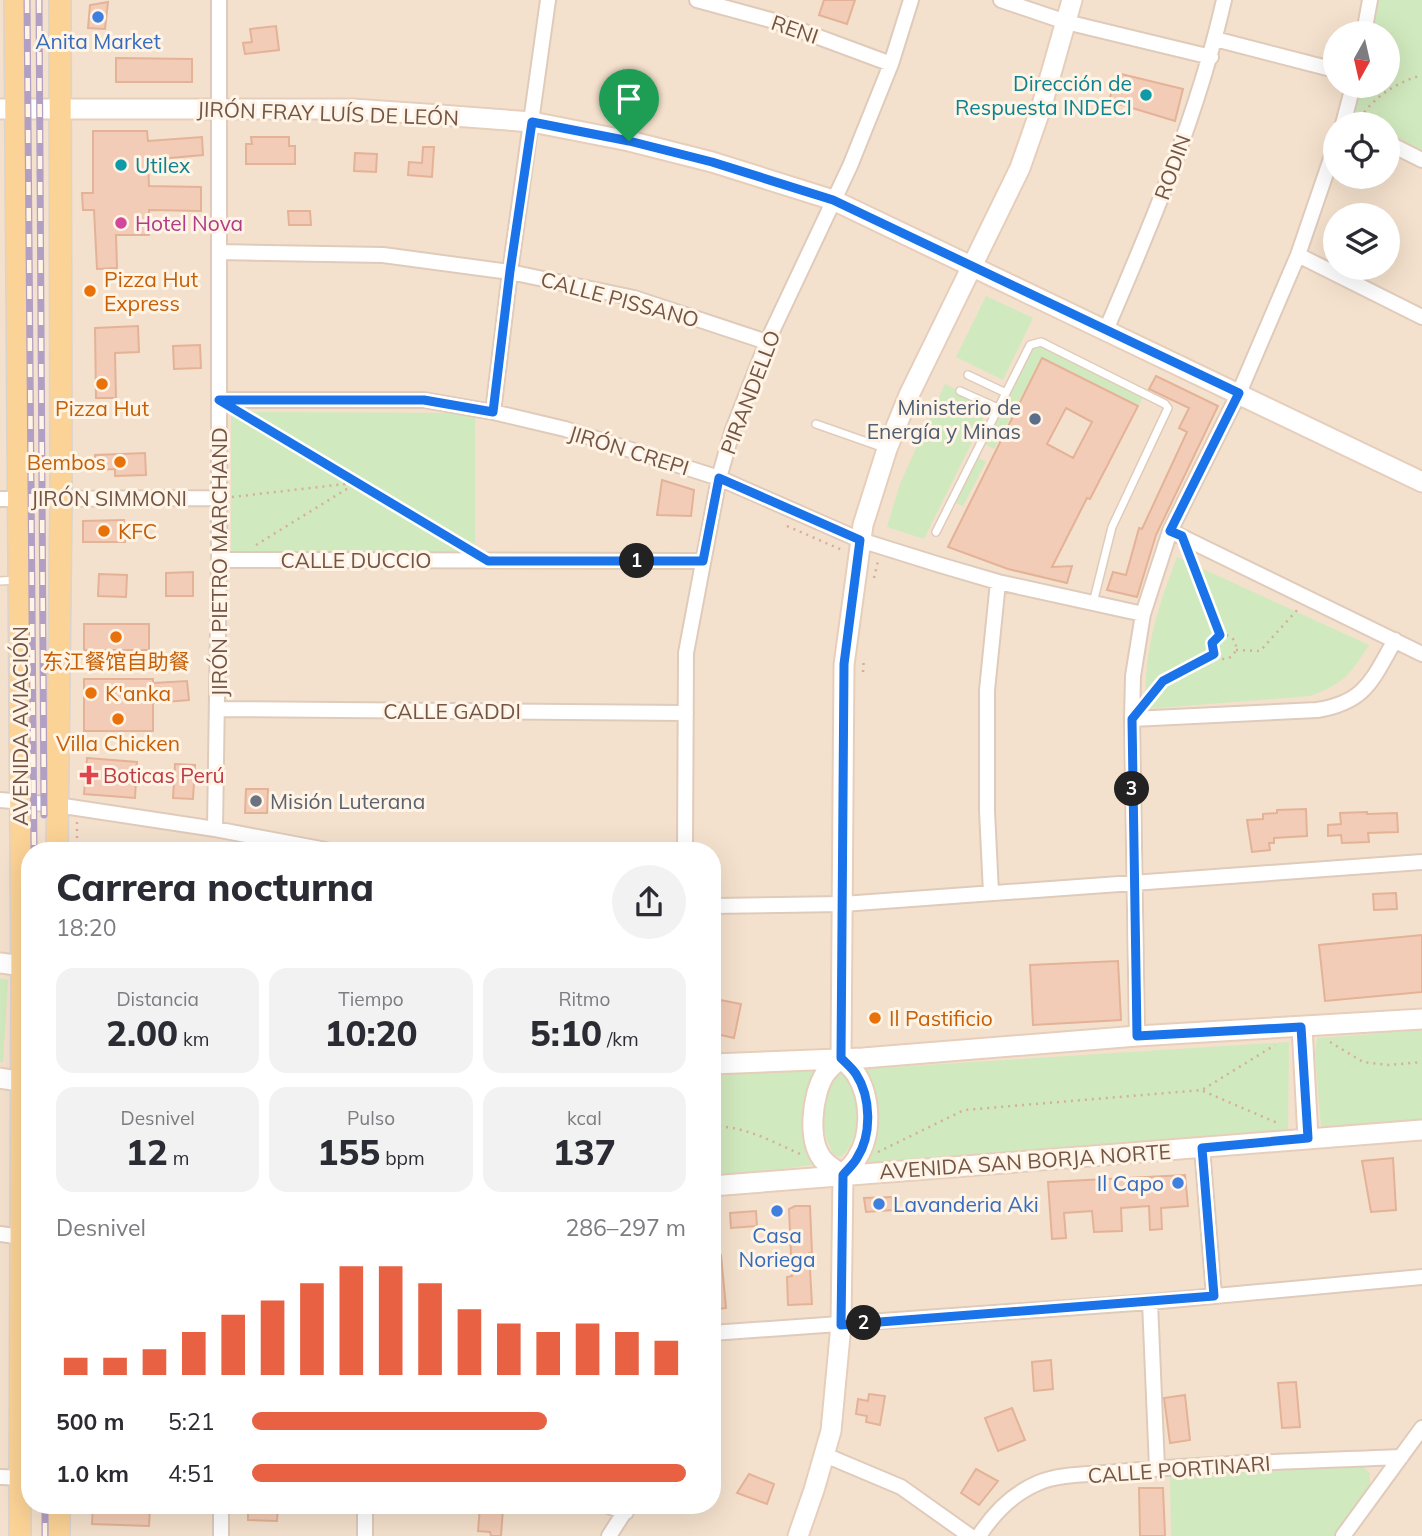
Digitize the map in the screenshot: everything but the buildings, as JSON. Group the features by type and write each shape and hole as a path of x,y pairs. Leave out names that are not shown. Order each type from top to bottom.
{"main road":[{"name":"AVENIDA AVIACIÓN","path":"15,0 8,109 10,800 21,915"},
{"name":"AVENIDA AVIACIÓN","path":"57,842 61,499 60,0"},
{"name":"AVENIDA AVIACIÓN","path":"20,1536 10,1236 21,1030"},
{"path":"59,1514 60,1536"}],"street":[{"name":"JIRÓN PIETRO MARCHAND","path":"215,829 225,560 219,498 219,0"},
{"path":"493,412 548,0"},
{"name":"RENI","path":"697,0 778,22 891,64"},
{"name":"PIRANDELLO","path":"685,842 687,653 719,478 732,432 767,342 850,166 891,64 911,0"},
{"path":"1001,0 1066,22 1211,57"},
{"path":"798,1536 831,1431 841,1325 843,1175 857,1159 866,1133 866,1101 856,1074 841,1058 844,664 860,540 871,495 909,395 974,267 1020,168 1042,105 1072,0"},
{"name":"RODIN","path":"1106,330 1152,224 1211,57 1224,0"},
{"path":"1366,21 1370,0"},
{"path":"1215,39 1323,67"},
{"name":"JIRÓN FRAY LUÍS DE LEÓN","path":"8,109 353,109 532,122 629,141 712,162 833,200 1422,482"},
{"path":"1400,149 1422,160"},
{"path":"1137,1036 1132,719 1133,676 1143,614 1298,255 1323,182"},
{"name":"CALLE PISSANO","path":"219,251 383,255 510,271 634,298 767,342"},
{"path":"1298,255 1422,317"},
{"name":"JIRÓN CREPI","path":"219,400 424,400 493,412 565,429 719,478 860,540 999,582 1143,614"},
{"name":"JIRÓN SIMMONI","path":"10,499 219,498"},
{"path":"1176,533 1422,654"},
{"name":"CALLE DUCCIO","path":"225,560 703,561"},
{"path":"990,893 987,690 999,582"},
{"path":"1132,719 1334,708 1366,690 1395,640"},
{"name":"CALLE GADDI","path":"218,709 686,713"},
{"path":"10,800 215,829 284,842"},
{"path":"721,906 843,904 1422,862"},
{"path":"0,963 21,966"},
{"path":"721,1064 1137,1036 1302,1035 1422,1020"},
{"path":"1302,1035 1308,1138"},
{"path":"841,1058 826,1073 814,1101 814,1135 823,1160 843,1175"},
{"name":"AVENIDA SAN BORJA NORTE","path":"721,1185 1422,1130"},
{"path":"1202,1148 1214,1296"},
{"path":"721,1332 1150,1302 1422,1277"},
{"path":"1150,1302 1157,1468"},
{"path":"1342,1536 1422,1427"},
{"path":"825,1455 901,1487 970,1536"},
{"name":"CALLE PORTINARI","path":"979,1536 991,1516 1013,1498 1038,1483 1063,1478 1157,1468 1401,1457"},
{"path":"221,1514 221,1536"},
{"path":"365,1514 365,1536"},
{"path":"609,1536 624,1514"}],"lane":[{"path":"936,532 1030,345 1041,342 1165,404 1168,408 1112,527 1093,603"},
{"path":"968,375 1006,393"},
{"path":"960,391 998,408"},
{"path":"816,424 887,449"}],"path":[{"path":"1361,112 1403,81 1422,75"},
{"path":"219,400 464,546"},
{"path":"219,498 358,482"},
{"path":"225,560 358,482"},
{"path":"1176,533 1220,635"},
{"path":"873,583 881,546"},
{"path":"1236,650 1260,651 1308,598"},
{"path":"1220,635 1232,638 1236,650"},
{"path":"1214,654 1212,643 1220,635"},
{"path":"1214,654 1224,659 1236,650"},
{"path":"1132,719 1163,681 1214,654"},
{"path":"862,684 864,656"},
{"path":"857,1159 882,1150 964,1110 1202,1090 1277,1044 1302,1035 1331,1042 1363,1062 1389,1065 1422,1062"},
{"path":"1202,1090 1283,1126"},
{"path":"721,1127 742,1129 775,1140 797,1153 823,1160"}],"shaded area":[{"path":"0,0 1422,0 1422,1536 0,1536"}],"green space":[{"path":"1379,0 1422,0 1422,150 1400,139 1400,112 1355,112 1358,98 1400,98 1400,21 1375,21"},
{"path":"986,296 1033,318 1003,380 956,357"},
{"path":"1037,340 1145,394 1139,405 1042,357 994,449 984,444"},
{"path":"945,384 990,406 924,539 887,527 900,484"},
{"path":"231,412 475,413 475,554 231,553"},
{"path":"977,457 986,462 963,506 954,502"},
{"path":"1177,557 1369,645 1345,677 1331,687 1310,696 1146,709 1149,650 1163,595"},
{"path":"0,978 8,980 3,1062 0,1062"},
{"path":"1422,1027 1422,1125 1330,1129 1321,1126 1315,1053 1317,1038"},
{"path":"1289,1042 1288,1133 863,1164 874,1137 878,1116 874,1096 863,1069"},
{"path":"817,1070 819,1164 721,1177 721,1073"},
{"path":"840,1074 848,1080 853,1090 857,1115 853,1140 840,1157 834,1155 829,1146 822,1112 826,1090"},
{"path":"1361,1465 1370,1473 1370,1488 1334,1536 1171,1536 1170,1475"}],"railway":[{"path":"27,0 34,842"},
{"path":"39,0 44,815"},
{"path":"45,1514 45,1536"}],"place":[{"name":"Anita Market","path":"98,17"},
{"name":"Dirección de Respuesta INDECI","path":"1146,95"},
{"name":"Utilex","path":"121,165"},
{"name":"Hotel Nova","path":"121,223"},
{"name":"Pizza Hut Express","path":"90,291"},
{"name":"Pizza Hut","path":"102,384"},
{"name":"Ministerio de Energía y Minas","path":"1035,419"},
{"name":"Bembos","path":"120,462"},
{"name":"KFC","path":"104,531"},
{"name":"东江餐馆自助餐","path":"116,637"},
{"name":"K'anka","path":"91,693"},
{"name":"Villa Chicken","path":"118,719"},
{"name":"Boticas Perú","path":"89,775"},
{"name":"Misión Luterana","path":"256,801"},
{"name":"Il Pastificio","path":"875,1018"},
{"name":"Il Capo","path":"1178,1183"},
{"name":"Lavanderia Aki","path":"879,1204"},
{"name":"Casa Noriega","path":"777,1211"}],"route":[{"path":"532,122 629,141 712,162 833,200 1239,393 1170,531 1182,536 1220,635 1212,643 1214,654 1163,681 1132,719 1137,1036 1301,1027 1308,1138 1202,1148 1214,1296 841,1325 843,1175 857,1159 866,1133 868,1117 866,1101 856,1074 841,1058 844,664 860,540 719,478 703,561 488,561 219,400 424,400 493,412 532,122"}]}
